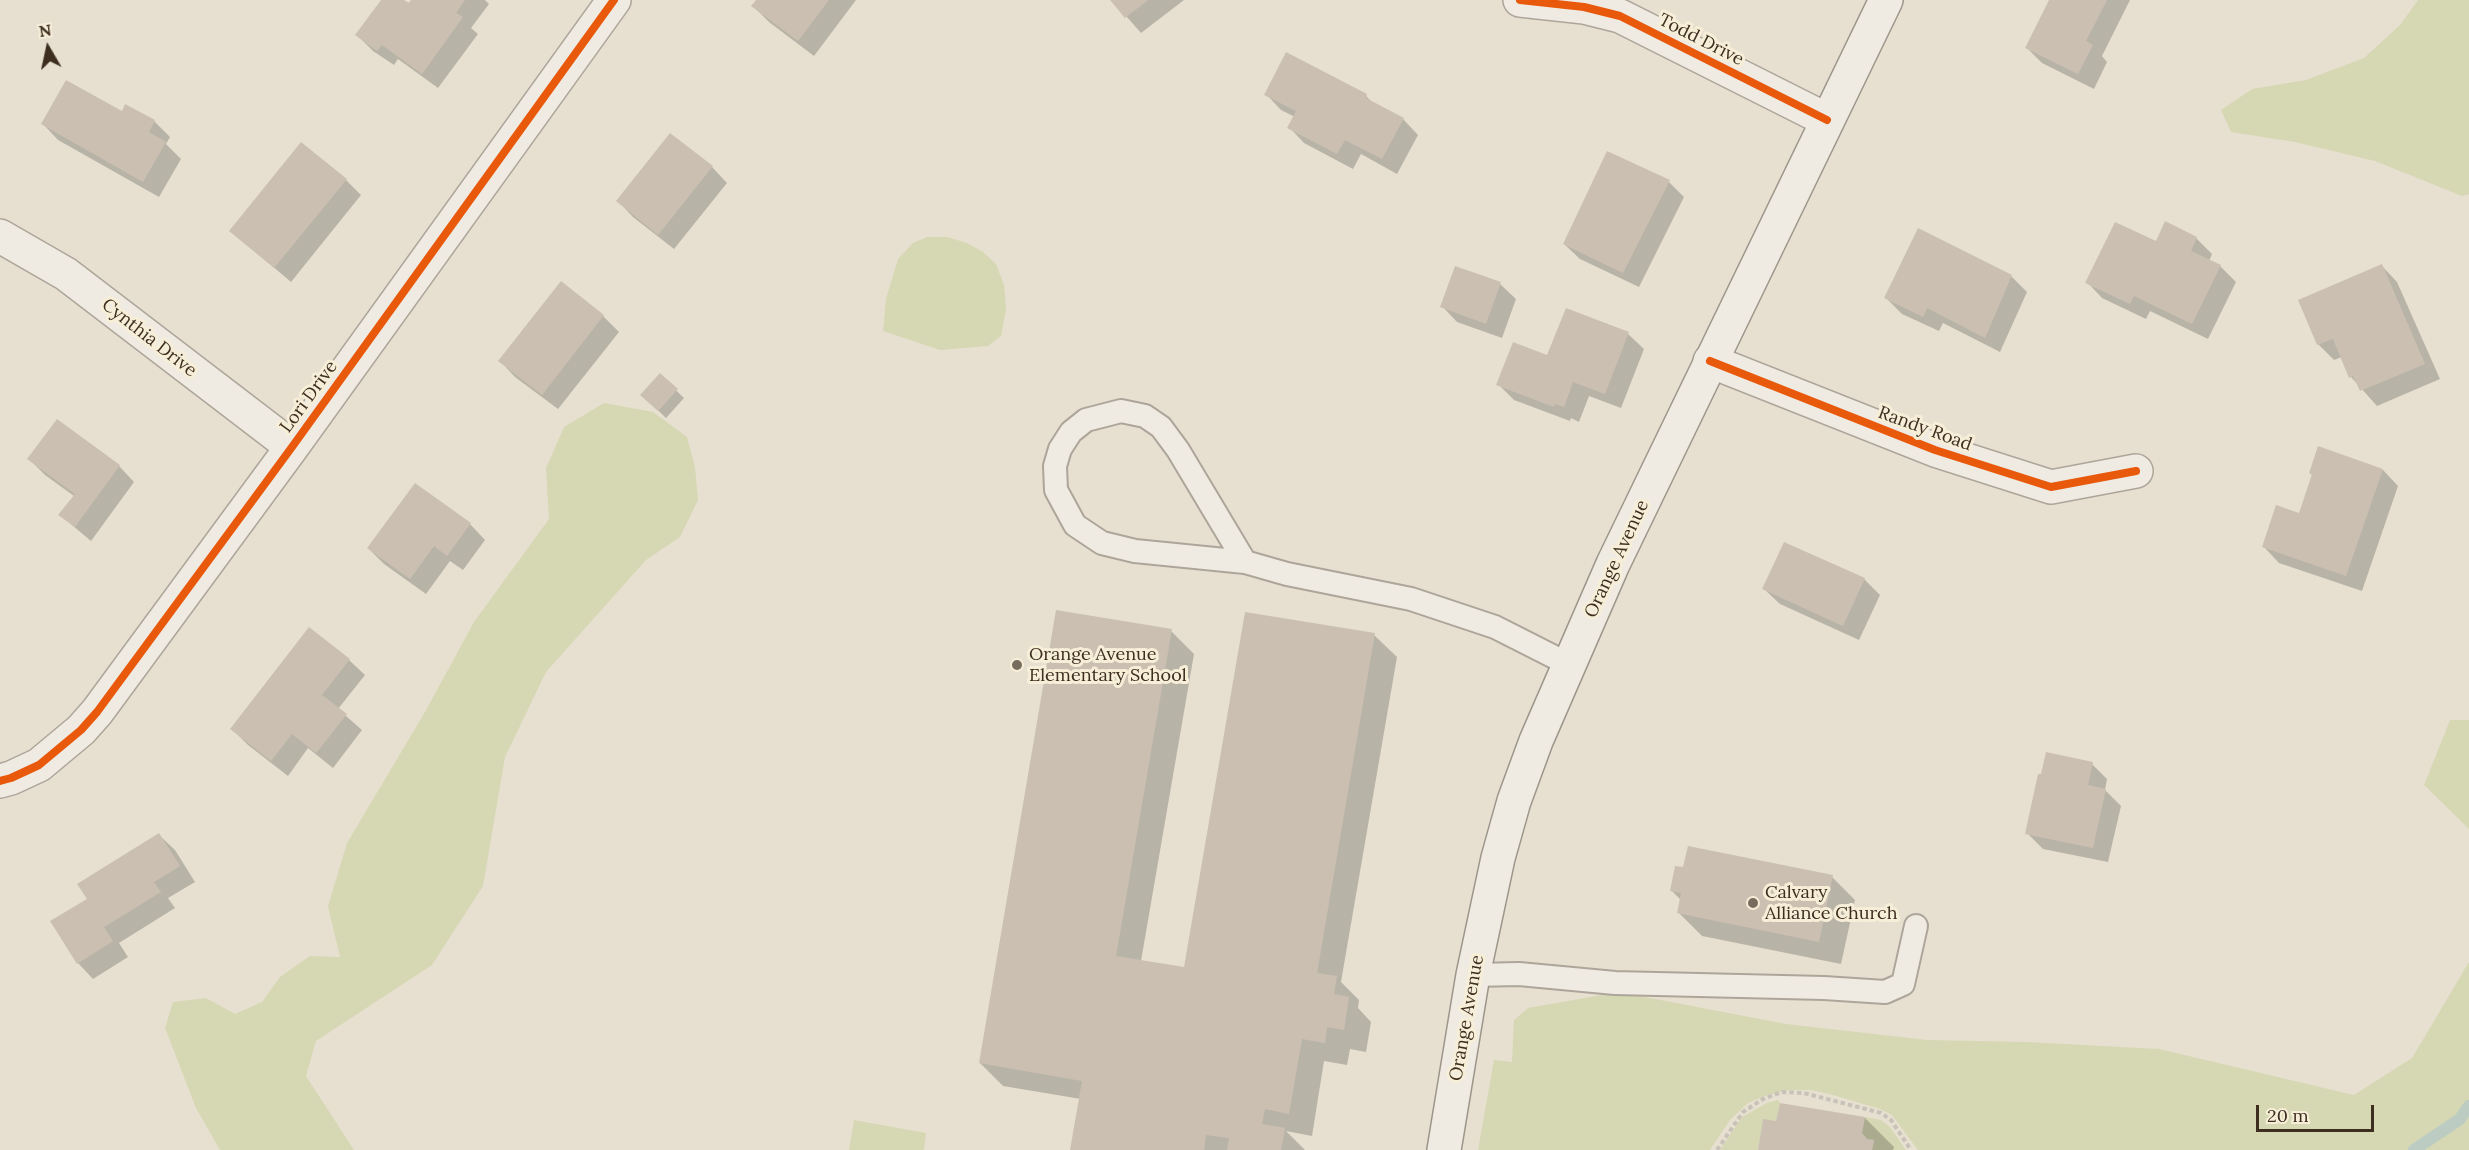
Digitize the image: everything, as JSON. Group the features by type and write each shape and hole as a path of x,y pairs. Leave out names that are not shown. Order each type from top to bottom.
{"street":[{"name":"Lori Drive","path":"0,782 39,765 81,730 292,447 614,0"},
{"name":"Todd Drive","path":"1520,0 1584,7 1620,16 1827,120"},
{"name":"Orange Avenue","path":"1444,1150 1473,975 1498,858 1514,801 1536,741 1613,564 1886,0"},
{"name":"Cynthia Drive","path":"0,236 66,274 292,447"},
{"name":"Randy Road","path":"1710,361 1935,450 2051,487 2136,471"}],"lane":[{"path":"1245,562 1178,450 1161,427 1145,416 1121,411 1086,420 1071,432 1060,449 1055,466 1056,490 1074,525 1102,543 1135,551 1245,562 1287,574 1411,599 1454,611 1495,627 1570,665"},
{"path":"1473,975 1519,974 1615,983 1824,988 1886,992 1903,984 1916,926"}],"path":[{"path":"1717,1150 1743,1112 1763,1099 1782,1092 1804,1093 1881,1113 1891,1120 1911,1150"}],"green space":[{"path":"2418,0 2469,0 2469,194 2462,196 2375,161 2295,142 2231,132 2221,110 2252,89 2306,80 2364,58 2400,25"},
{"path":"927,237 947,237 967,243 983,252 996,264 1004,285 1006,310 1001,336 988,346 940,350 883,331 886,299 898,259 913,243"},
{"path":"604,403 653,412 687,437 695,467 698,500 680,537 646,560 546,672 505,757 483,886 432,965 316,1041 306,1076 354,1150 220,1150 196,1108 165,1028 173,1002 206,998 235,1014 262,1002 280,977 310,956 340,957 328,906 347,843 425,712 474,622 549,519 546,468 564,427"},
{"path":"2450,720 2469,720 2469,829 2424,785"},
{"path":"2469,962 2469,1150 1918,1150 1892,1115 1880,1109 1811,1090 1789,1090 1767,1095 1748,1103 1730,1120 1710,1150 1478,1150 1494,1060 1512,1062 1514,1020 1528,1008 1619,992 1786,1024 1927,1040 2027,1042 2159,1049 2354,1095 2412,1058"},
{"path":"1778,1100 1780,1103 1776,1121 1763,1120 1758,1150 1720,1150 1742,1117 1767,1103"},
{"path":"1865,1117 1881,1120 1890,1127 1906,1150 1872,1150 1874,1140 1867,1139 1862,1133"},
{"path":"854,1120 926,1133 924,1150 849,1150"}],"building":[{"path":"381,0 404,0 409,3 411,0 465,0 456,13 463,17 422,74 382,45 377,51 355,35"},
{"path":"756,0 829,0 798,41 751,6"},
{"path":"1110,0 1148,0 1125,18"},
{"path":"2049,0 2107,0 2086,41 2093,45 2078,74 2025,48"},
{"path":"1286,52 1367,94 1366,98 1404,118 1382,159 1345,140 1337,154 1287,128 1296,111 1264,95"},
{"path":"66,80 122,111 125,104 155,120 149,132 166,142 143,182 41,124"},
{"path":"670,133 713,166 658,235 616,201"},
{"path":"301,142 347,179 274,268 229,231"},
{"path":"1607,151 1670,180 1623,273 1563,244"},
{"path":"2165,221 2197,237 2191,251 2221,265 2192,324 2134,296 2130,304 2085,283 2115,222 2156,241"},
{"path":"1918,228 2012,275 1985,338 1927,308 1923,317 1884,298"},
{"path":"2382,264 2425,364 2360,391 2353,376 2349,378 2333,339 2317,345 2298,300"},
{"path":"1455,266 1501,282 1486,324 1440,307"},
{"path":"561,281 604,315 542,395 498,361"},
{"path":"1566,308 1629,332 1605,394 1573,382 1564,407 1555,404 1554,407 1496,385 1513,342 1547,355"},
{"path":"660,373 678,389 658,411 640,395"},
{"path":"57,419 120,465 75,527 58,515 75,494 27,459"},
{"path":"2318,446 2383,469 2346,576 2262,547 2276,505 2299,513 2312,474 2309,473"},
{"path":"415,483 471,523 447,556 434,546 410,579 367,548"},
{"path":"1784,542 1865,578 1843,626 1762,589"},
{"path":"1056,610 1172,629 1116,956 1184,967 1245,612 1375,633 1317,973 1337,976 1334,994 1349,997 1344,1030 1327,1027 1325,1043 1302,1039 1289,1114 1265,1109 1262,1124 1285,1128 1281,1150 1227,1150 1229,1138 1206,1135 1204,1150 1070,1150 1082,1081 979,1063"},
{"path":"309,627 350,659 322,695 347,714 316,753 292,734 271,761 230,729"},
{"path":"2046,752 2093,762 2088,785 2106,789 2093,848 2025,834 2038,774 2041,774"},
{"path":"159,833 180,866 154,882 161,892 104,927 113,941 77,964 50,921 87,899 77,884"},
{"name":"Calvary Alliance Church","path":"1688,846 1833,875 1819,942 1677,913 1681,893 1670,891 1675,866 1683,867"},
{"path":"1780,1103 1865,1117 1862,1133 1867,1139 1874,1140 1872,1150 1758,1150 1763,1119 1776,1121"}],"waterway":[{"path":"2414,1150 2460,1119 2469,1106"}],"cycle path":[{"path":"0,781 39,765 81,730 97,712 292,447 614,0"},
{"path":"1520,0 1584,7 1620,16 1827,120"},
{"path":"1710,361 1935,450 2051,487 2136,471"}],"place":[{"name":"Orange Avenue Elementary School","path":"1017,665"},
{"name":"Calvary Alliance Church","path":"1753,903"}]}
